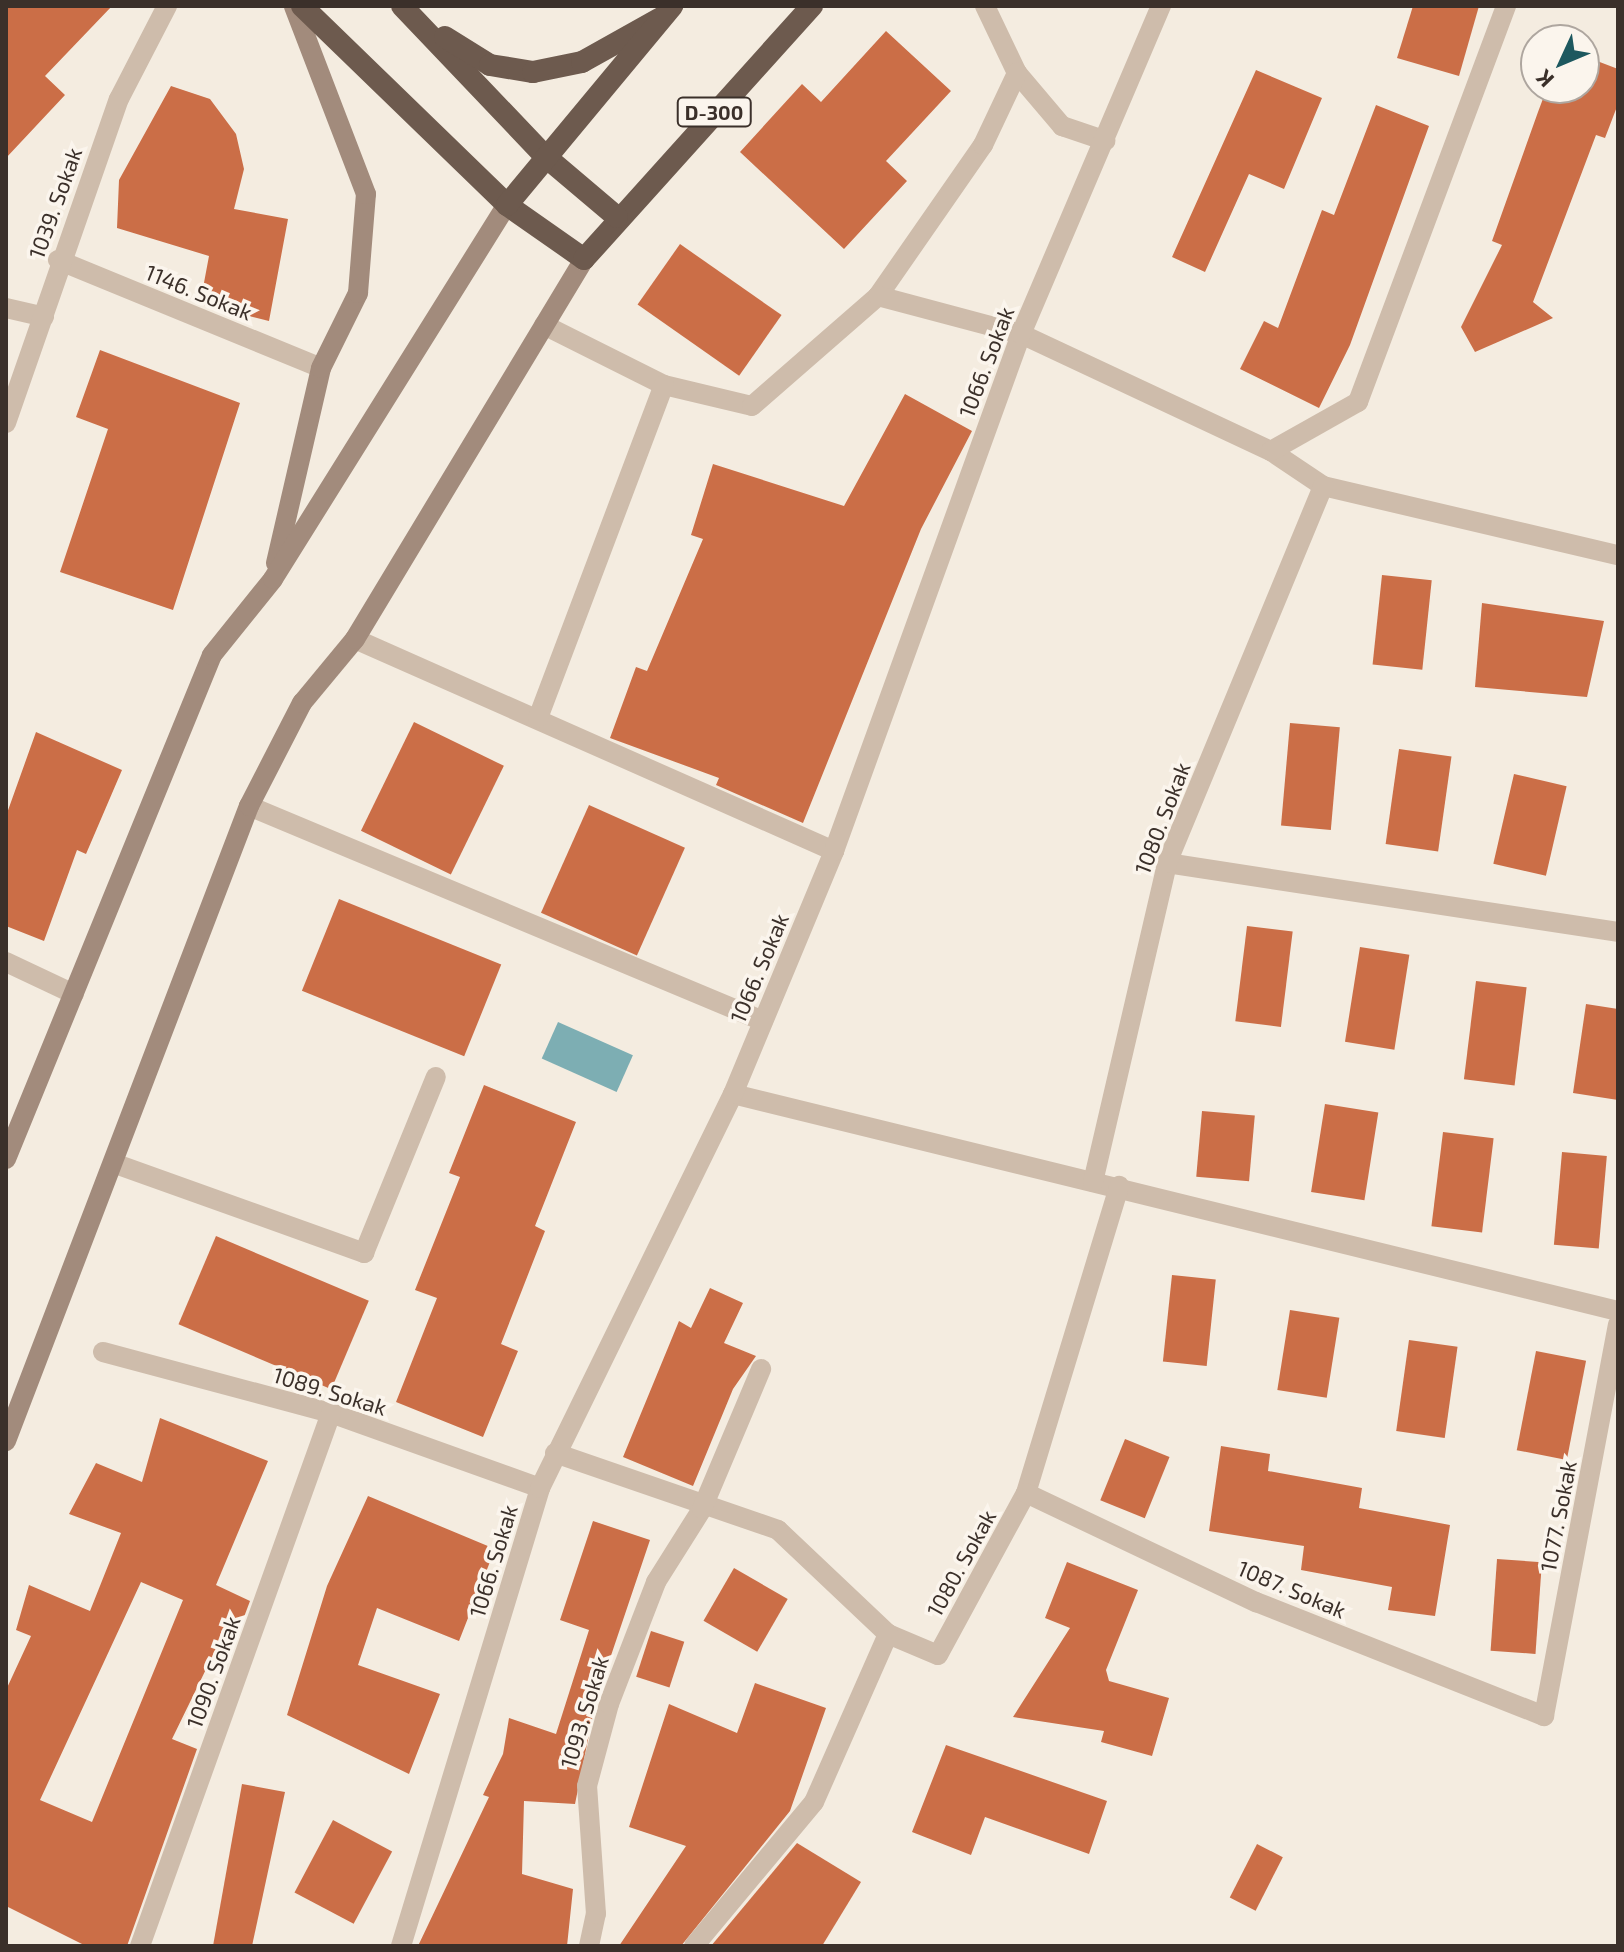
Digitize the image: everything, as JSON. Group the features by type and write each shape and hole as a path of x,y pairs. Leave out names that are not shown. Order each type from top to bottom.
{"highway":[{"path":"302,6 507,205 584,259"},
{"path":"402,6 546,157 617,217"},
{"name":"D-300","path":"584,259 617,217 812,6"},
{"path":"507,205 665,12"},
{"path":"419,22 490,65 533,72 582,62 665,12"}],"main road":[{"path":"273,579 321,368 358,293 366,194 294,6"},
{"path":"6,1159 212,655 273,579 507,205"},
{"path":"6,1441 249,806 302,703 355,639 584,259"}],"street":[{"name":"1039. Sokak","path":"6,423 44,317 58,260 119,99 167,6"},
{"path":"985,6 1017,73 1062,126 1106,141"},
{"name":"1066. Sokak","path":"401,1946 540,1488 733,1094 834,851 1021,334 1106,141 1161,6"},
{"path":"1271,451 1358,402 1506,6"},
{"path":"544,325 664,385 752,406 878,296 983,145 1017,73"},
{"name":"1146. Sokak","path":"58,260 321,368"},
{"path":"878,296 1021,334 1271,451 1323,486 1478,528 1618,555"},
{"path":"6,308 44,317"},
{"path":"538,718 664,385"},
{"name":"1080. Sokak","path":"1093,1182 1167,863 1323,486"},
{"path":"355,639 834,851"},
{"path":"249,806 763,1021"},
{"path":"1167,863 1618,932"},
{"path":"6,962 74,994"},
{"path":"113,1163 364,1253 436,1077"},
{"path":"733,1094 1119,1186 1618,1311"},
{"name":"1080. Sokak","path":"888,1634 938,1655 1026,1493 1119,1186"},
{"name":"1077. Sokak","path":"1544,1716 1618,1325"},
{"name":"1089. Sokak","path":"103,1352 331,1413 540,1488"},
{"name":"1093. Sokak","path":"589,1946 596,1914 587,1786 632,1635 702,1509 761,1369"},
{"name":"1090. Sokak","path":"140,1946 331,1413"},
{"path":"555,1453 702,1509 778,1530 888,1634 814,1802 694,1946"},
{"name":"1087. Sokak","path":"1026,1493 1256,1602 1544,1716"}],"water":[{"path":"558,1022 633,1055 617,1092 542,1059"}],"building":[{"path":"6,6 112,6 45,76 65,95 6,158"},
{"path":"1413,6 1479,6 1459,76 1397,58"},
{"path":"886,31 951,91 886,161 907,181 844,249 740,152 802,84 821,102"},
{"path":"1600,62 1618,69 1618,104 1605,138 1596,135 1533,302 1553,318 1475,352 1461,327 1502,245 1492,241 1541,104 1600,104"},
{"path":"1256,70 1322,98 1284,189 1249,174 1205,272 1172,257"},
{"path":"171,86 210,99 236,134 244,169 234,209 288,219 269,321 200,304 209,256 117,228 119,180"},
{"path":"1376,105 1429,126 1350,345 1319,408 1240,369 1264,321 1278,328 1322,210 1334,215"},
{"path":"680,244 782,315 739,376 638,305"},
{"path":"100,350 240,403 173,610 60,572 108,429 76,417"},
{"path":"905,394 972,431 921,529 803,823 716,785 719,778 610,738 636,667 647,671 703,539 691,535 713,464 844,506"},
{"path":"1382,575 1432,580 1422,670 1373,665"},
{"path":"1482,603 1604,621 1587,697 1475,687"},
{"path":"414,722 504,766 451,875 361,831"},
{"path":"1290,723 1340,727 1331,830 1281,826"},
{"path":"36,732 122,770 86,854 77,850 44,941 6,926 6,816"},
{"path":"1399,749 1451,756 1438,851 1386,844"},
{"path":"1514,774 1567,786 1546,876 1493,864"},
{"path":"589,805 685,848 637,956 541,913"},
{"path":"339,899 501,965 464,1056 302,991"},
{"path":"1247,926 1293,932 1281,1027 1235,1021"},
{"path":"1360,947 1409,955 1394,1050 1345,1042"},
{"path":"1476,981 1527,987 1515,1085 1464,1079"},
{"path":"1586,1004 1618,1009 1618,1100 1573,1093"},
{"path":"484,1085 576,1122 535,1226 545,1231 501,1344 518,1351 483,1437 396,1402 437,1298 415,1290 460,1177 449,1173"},
{"path":"1325,1104 1378,1112 1364,1200 1311,1192"},
{"path":"1202,1111 1255,1116 1249,1181 1196,1177"},
{"path":"1443,1132 1494,1138 1482,1233 1431,1226"},
{"path":"1562,1152 1607,1156 1599,1249 1554,1245"},
{"path":"216,1236 369,1301 331,1389 178,1324"},
{"path":"1172,1275 1216,1280 1207,1366 1163,1362"},
{"path":"710,1288 743,1303 724,1343 756,1356 733,1389 693,1486 623,1457 679,1321 691,1328"},
{"path":"1290,1310 1339,1318 1327,1398 1277,1390"},
{"path":"1409,1340 1458,1347 1445,1438 1396,1431"},
{"path":"1536,1351 1586,1361 1567,1460 1517,1450"},
{"path":"160,1418 268,1461 216,1585 250,1601 241,1625 230,1620 172,1739 197,1749 127,1946 86,1946 6,1906 6,1690 31,1636 16,1630 29,1585 90,1611 121,1533 69,1514 96,1463 142,1482","holes":["141,1582 183,1600 92,1822 40,1800"]},
{"path":"1125,1439 1170,1457 1145,1518 1100,1500"},
{"path":"1221,1446 1270,1454 1268,1471 1362,1488 1359,1508 1450,1525 1435,1616 1388,1610 1392,1587 1301,1570 1304,1546 1209,1531"},
{"path":"368,1496 495,1549 459,1641 377,1608 358,1665 440,1694 409,1774 287,1715 327,1586"},
{"path":"593,1521 650,1540 596,1700 575,1804 524,1801 522,1874 573,1889 567,1946 418,1946 489,1797 483,1795 503,1754 509,1718 556,1734 589,1630 560,1620"},
{"path":"1497,1559 1542,1562 1535,1654 1491,1651"},
{"path":"1067,1562 1138,1590 1106,1670 1109,1681 1169,1698 1152,1756 1101,1742 1104,1731 1013,1717 1070,1628 1045,1618"},
{"path":"734,1568 788,1599 757,1652 704,1621"},
{"path":"651,1631 684,1642 669,1687 636,1677"},
{"path":"755,1683 826,1708 790,1811 681,1946 619,1946 686,1846 629,1827 669,1704 737,1733"},
{"path":"946,1745 1107,1801 1089,1854 985,1817 971,1855 912,1832"},
{"path":"242,1784 285,1792 252,1946 213,1946"},
{"path":"333,1820 392,1851 354,1924 295,1892"},
{"path":"797,1843 861,1882 822,1946 711,1946"},
{"path":"1257,1844 1283,1857 1256,1911 1230,1897"}]}
